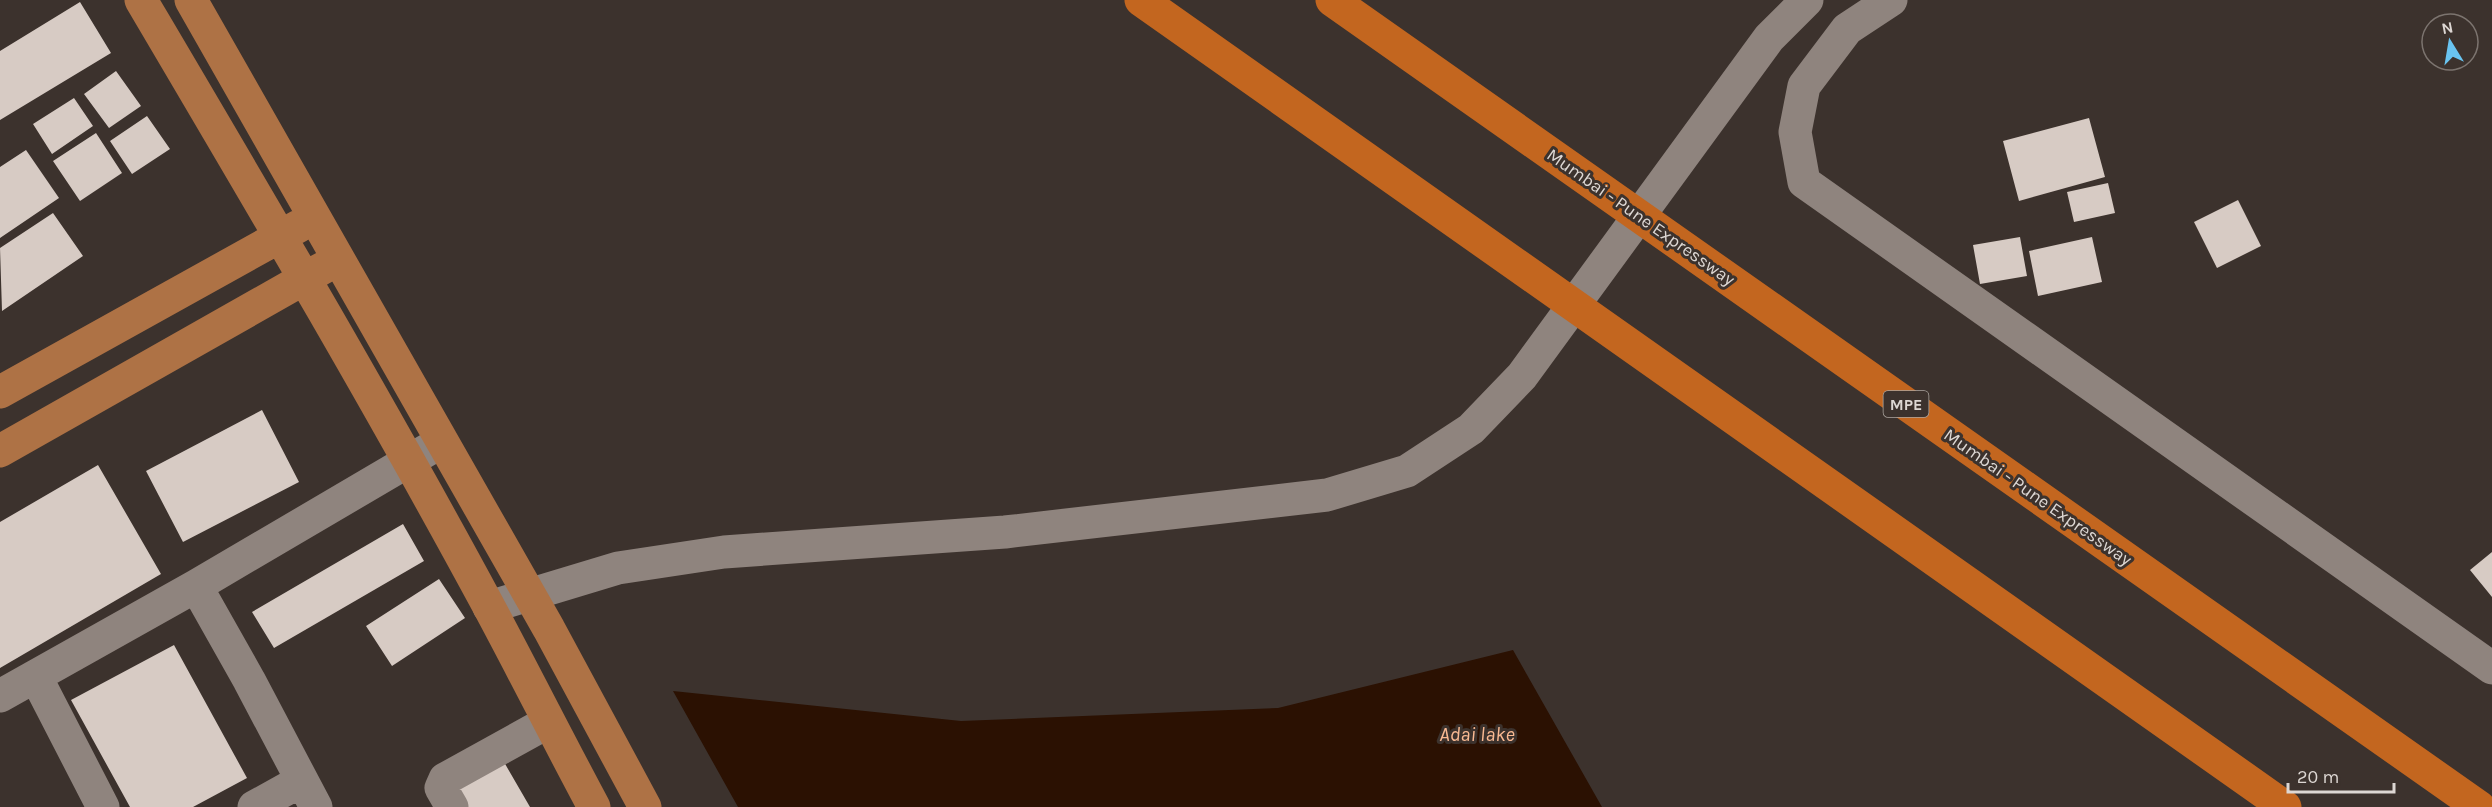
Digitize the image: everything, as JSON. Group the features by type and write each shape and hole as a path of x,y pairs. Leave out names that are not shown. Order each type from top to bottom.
{"highway":[{"path":"1141,0 2285,807"},
{"name":"Mumbai - Pune Expressway","path":"1332,0 2479,807"}],"main road":[{"path":"141,0 280,235 409,461 594,807"},
{"path":"191,0 645,807"},
{"path":"0,392 280,235 314,219"},
{"path":"0,451 305,280 338,259"}],"street":[{"path":"489,607 618,568 724,552 1005,532 1327,495 1407,471 1471,429 1522,375 1769,38 1807,0"},
{"path":"1891,0 1847,29 1804,86 1795,132 1804,182 2492,668"},
{"path":"0,696 196,586 441,442"},
{"path":"196,586 309,794 254,807"},
{"path":"36,676 103,807"},
{"path":"452,807 441,788 445,779 548,722"}],"water":[{"name":"Adai lake","path":"1513,650 1602,807 738,807 673,691 961,721 1278,708"}],"building":[{"path":"80,2 111,53 0,120 0,51"},
{"path":"116,71 141,106 109,128 84,94"},
{"path":"74,98 93,126 52,154 33,124"},
{"path":"147,116 170,149 132,174 110,141"},
{"path":"2089,118 2105,177 2019,201 2003,141"},
{"path":"96,133 122,173 80,201 53,161"},
{"path":"26,150 59,198 0,238 0,167"},
{"path":"2108,183 2115,213 2074,222 2067,192"},
{"path":"2238,200 2261,246 2217,268 2194,222"},
{"path":"53,213 83,256 2,311 0,248"},
{"path":"2020,237 2027,276 1980,284 1973,245"},
{"path":"2092,237 2102,282 2038,296 2029,251"},
{"path":"262,410 299,482 183,542 146,471"},
{"path":"98,465 161,574 0,668 0,522"},
{"path":"403,524 424,561 274,648 252,612"},
{"path":"2492,552 2492,597 2470,570"},
{"path":"439,579 465,618 392,666 366,626"},
{"path":"174,645 247,778 193,807 130,807 71,700"},
{"path":"504,762 530,807 462,807 453,791"}]}
